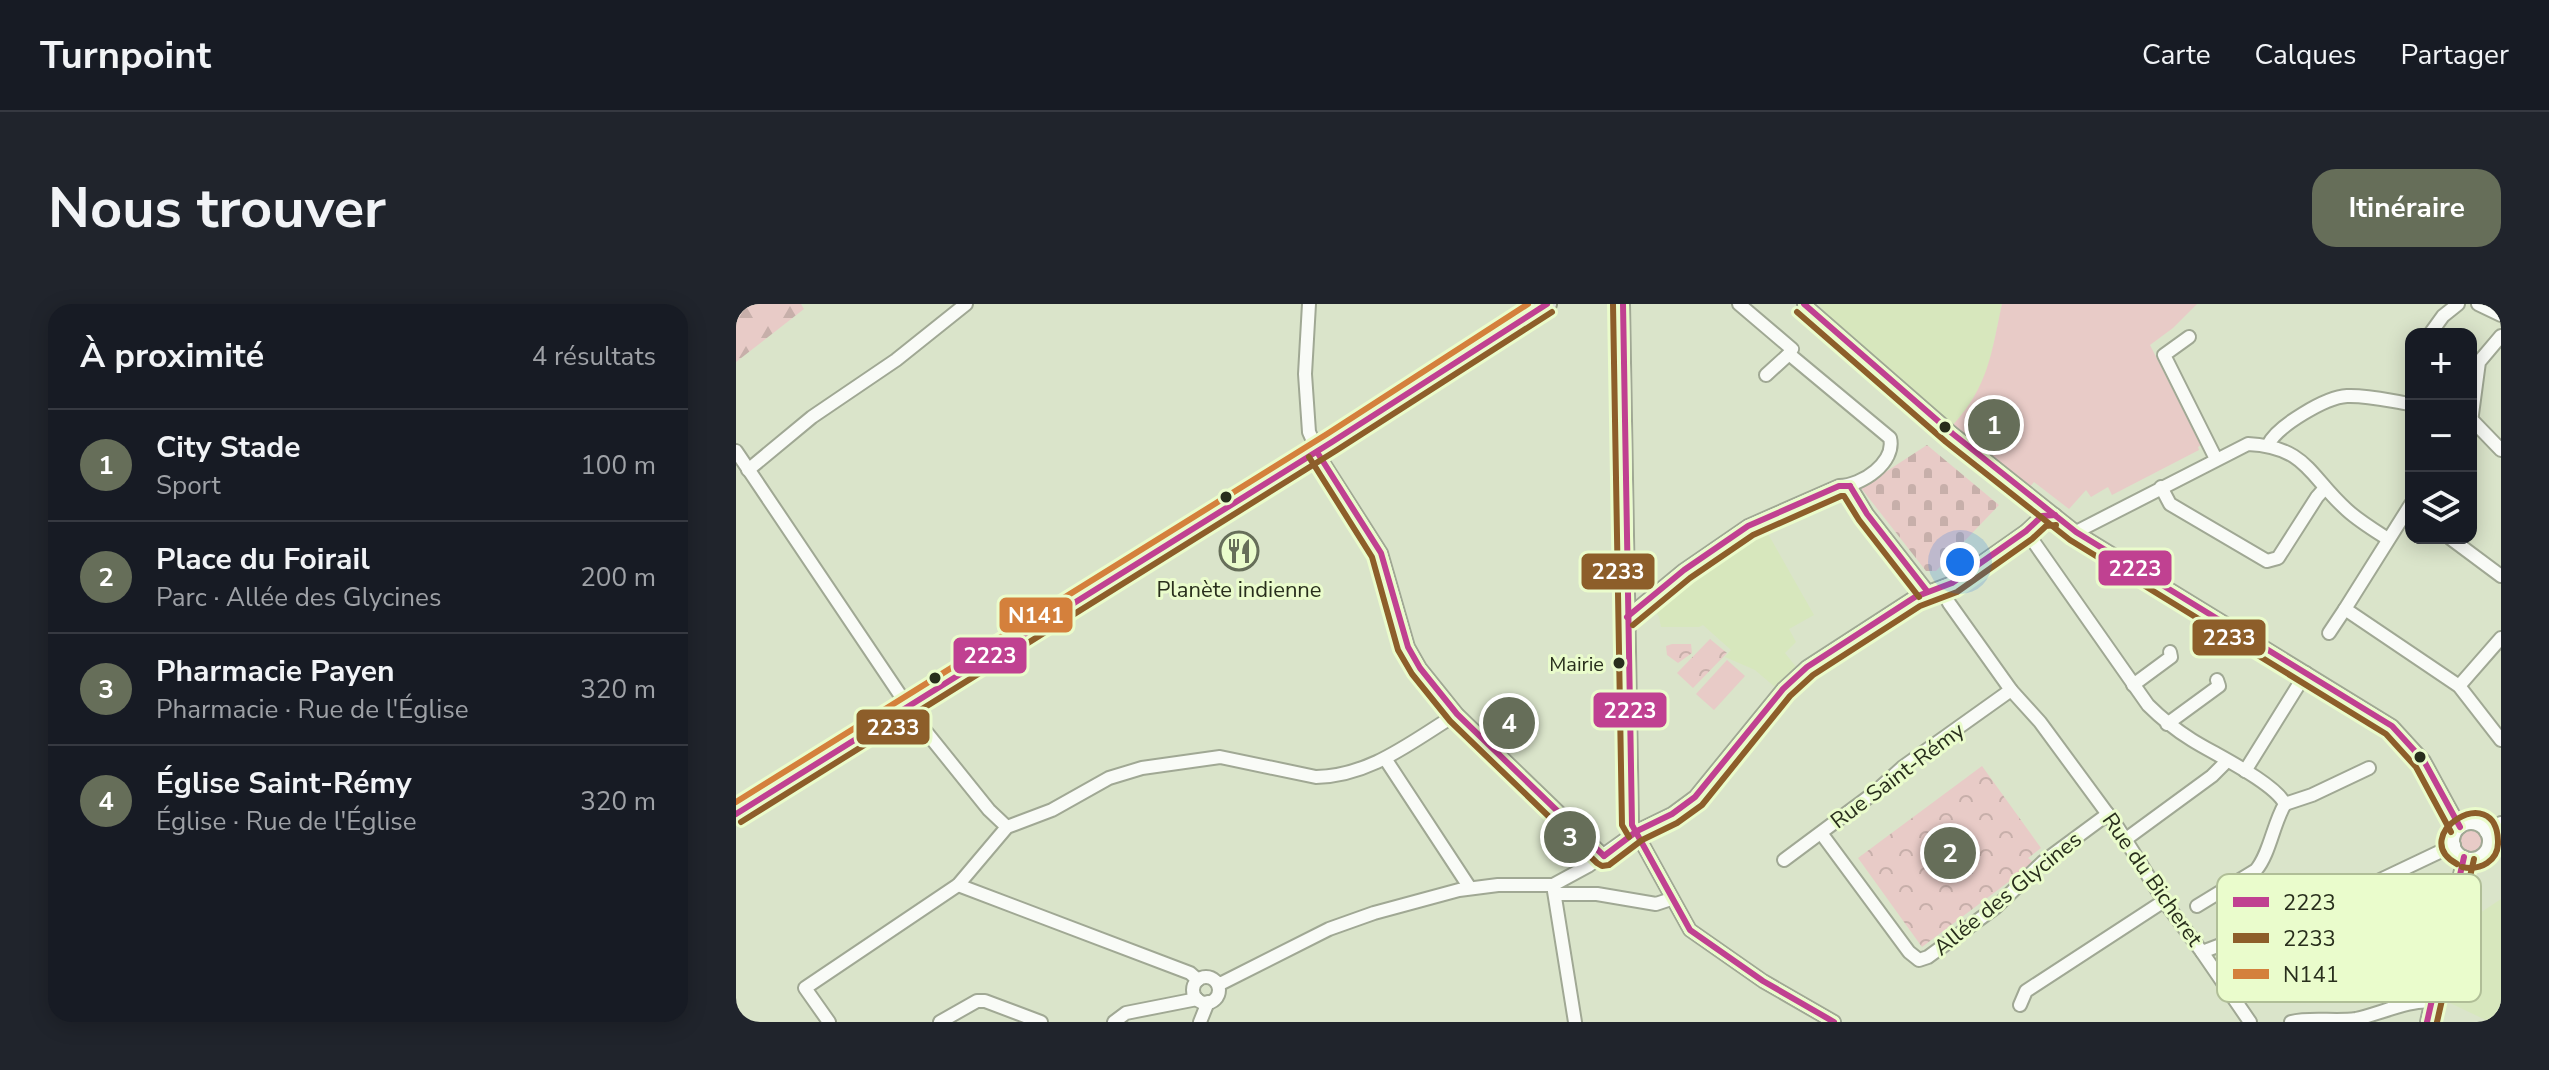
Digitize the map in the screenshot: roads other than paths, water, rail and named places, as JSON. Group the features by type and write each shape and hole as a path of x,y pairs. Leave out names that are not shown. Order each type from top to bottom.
{"main road":[{"path":"736,814 1317,452 1547,304"},
{"path":"1509,330 1557,304"}],"street":[{"path":"748,470 812,417 896,360 966,304"},
{"path":"1309,304 1305,374 1309,432 1317,452 1381,553 1408,647 1420,668 1457,714 1604,856"},
{"path":"1623,304 1632,825 1684,923 1696,935 1763,981 1834,1022"},
{"path":"1739,304 1792,349 1766,375"},
{"path":"1804,304 1953,434 2076,532 2379,717 2404,736 2437,781 2460,827"},
{"path":"2434,328 2458,304"},
{"path":"2478,304 2501,315"},
{"path":"2477,372 2479,362 2501,336"},
{"path":"2189,337 2164,355 2216,459"},
{"path":"1627,617 1684,570 1748,526 1839,486 1850,486 1887,460 1892,448 1890,438 1789,354"},
{"path":"2268,445 2285,425 2338,397 2405,403"},
{"path":"2477,423 2501,450"},
{"path":"2076,532 2248,444 2268,445 2288,451 2302,461 2349,512 2388,539"},
{"path":"736,451 949,763 1007,827"},
{"path":"1850,486 1867,514 1927,591"},
{"path":"2161,487 2170,504 2267,561 2278,558 2325,488"},
{"path":"2329,633 2405,514"},
{"path":"1554,890 1637,831 1672,814 1698,795 1783,689 1807,667 1927,591 1952,583 2026,531 2042,516 2055,515"},
{"path":"2026,531 2148,705 2167,724 2245,771 2281,797 2285,804"},
{"path":"2458,544 2501,576"},
{"name":"Rue du Bicheret","path":"1941,588 2011,690 2040,722 2126,839 2164,901 2202,952 2217,946"},
{"path":"2345,609 2459,686 2501,740"},
{"path":"2459,686 2501,638"},
{"path":"2133,685 2171,657 2170,652"},
{"path":"2245,771 2306,673"},
{"path":"2167,724 2219,686 2217,680"},
{"name":"Rue Saint-Rémy","path":"1784,860 1903,767 2011,690"},
{"path":"829,1022 805,988 958,885 1007,827 1052,810 1109,778 1142,768 1220,757 1300,775 1331,777 1358,771 1386,760 1457,714"},
{"path":"1386,760 1470,888"},
{"path":"2126,839 2212,776 2227,761"},
{"path":"2249,874 2263,861 2275,821 2285,804 2369,768"},
{"name":"Allée des Glycines","path":"1821,833 1909,952 1919,960 1928,957 1996,907 2043,862 2108,814"},
{"path":"2475,823 2489,839 2484,853 2478,857 2464,857 2454,845 2454,835 2460,827 2475,823"},
{"path":"2486,832 2501,823"},
{"name":"Rue du Bicheret","path":"2393,874 2454,845"},
{"path":"2460,874 2464,857"},
{"path":"958,885 1190,973 1198,980"},
{"path":"1217,983 1329,929 1421,899 1470,888 1554,890 1656,904 1671,899"},
{"path":"1554,890 1575,1022"},
{"path":"2197,906 2217,894"},
{"path":"2020,1005 2026,991 2164,901"},
{"path":"2202,952 2217,974"},
{"path":"1114,1022 1126,1013 1197,1000 1218,995 1217,983 1210,977 1198,980 1194,987 1197,1000 1200,1022"},
{"path":"940,1022 977,1001 985,1001 1041,1022"},
{"path":"2236,1002 2250,1022"},
{"path":"2291,1022 2302,1019 2346,1020 2413,1002 2431,1002 2427,1022"}],"place":[{"name":"City Stade","path":"1994,425"},
{"name":"Planète indienne","path":"1239,551"},
{"name":"Mairie","path":"1619,663"},
{"name":"Église Saint-Rémy","path":"1509,723"},
{"name":"Pharmacie Payen","path":"1570,837"},
{"name":"Place du Foirail","path":"1950,853"}]}
